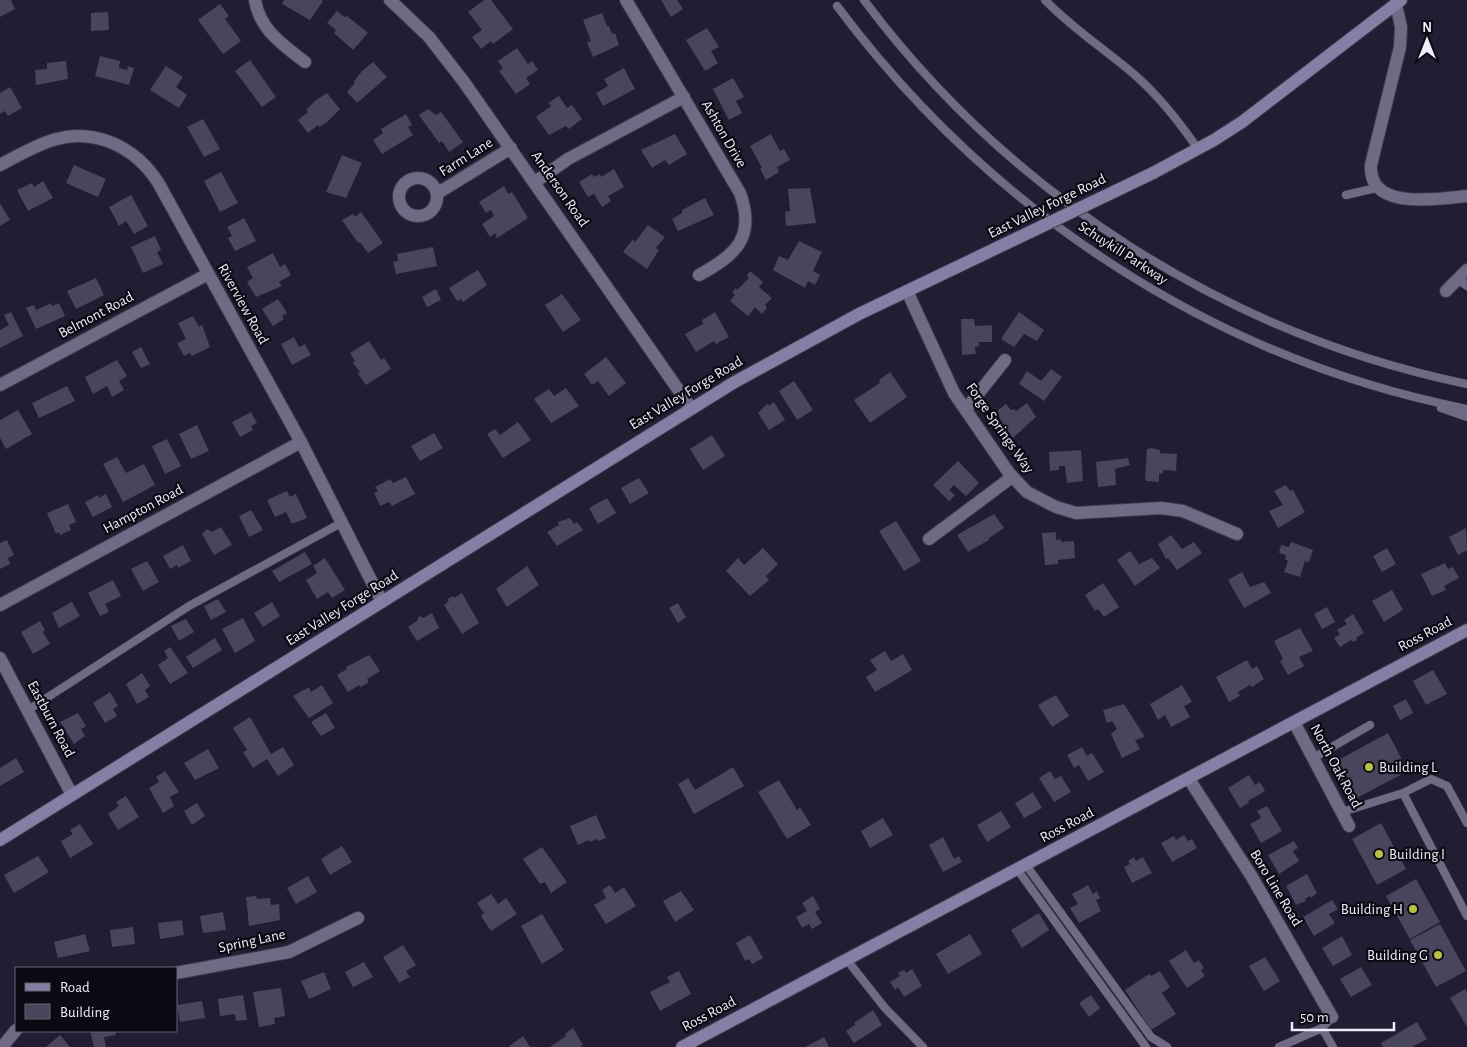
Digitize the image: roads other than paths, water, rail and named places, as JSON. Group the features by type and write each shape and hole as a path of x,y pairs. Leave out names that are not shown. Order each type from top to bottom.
{"main road":[{"name":"East Valley Forge Road","path":"0,840 691,408 806,342 907,291 1153,173 1198,149 1242,122 1399,2"},
{"name":"Ross Road","path":"682,1047 1467,630"}],"street":[{"path":"255,0 260,20 266,29 305,62"},
{"name":"Anderson Road","path":"390,0 409,17 446,58 535,182 691,408"},
{"name":"Ashton Drive","path":"626,0 740,193 746,209 746,226 741,241 731,255 720,264 699,275"},
{"path":"1399,2 1400,47 1371,165 1371,174 1376,188 1382,193 1399,198 1467,196"},
{"path":"535,182 568,159 684,98"},
{"name":"Riverview Road","path":"0,165 42,144 65,137 93,137 118,145 138,158 152,173 301,442 382,602"},
{"name":"Farm Lane","path":"438,193 511,148"},
{"name":"Belmont Road","path":"0,385 208,274"},
{"path":"1446,291 1464,278"},
{"name":"Forge Springs Way","path":"907,291 954,393 1012,476 1036,498 1076,513 1161,508 1183,511 1237,534"},
{"path":"966,409 1005,360"},
{"name":"Hampton Road","path":"0,605 301,442"},
{"path":"929,539 1012,476"},
{"name":"Eastburn Road","path":"0,658 72,795"},
{"name":"North Oak Road","path":"1294,722 1349,826"},
{"name":"Boro Line Road","path":"1189,778 1252,877 1332,1017"},
{"name":"Spring Lane","path":"178,972 289,952 358,918"},
{"path":"2,1047 15,1031"}],"lane":[{"name":"Schuykill Parkway","path":"864,0 911,59 995,145 1061,198 1136,250 1212,294 1292,331 1372,359 1448,380 1467,382"},
{"path":"1045,0 1063,19 1146,85 1174,115 1198,149"},
{"name":"Schuykill Parkway","path":"838,6 892,76 952,138 1010,191 1082,245 1160,294 1242,336 1324,369 1403,394 1467,409"},
{"path":"1346,195 1376,188"},
{"path":"1403,394 1467,417"},
{"path":"28,710 189,606 341,523"},
{"path":"1313,758 1370,725"},
{"path":"1342,812 1403,793 1431,779 1447,786 1467,823"},
{"path":"1403,793 1467,916"},
{"path":"1021,867 1146,1047"},
{"path":"1021,867 1151,1037 1167,1047"},
{"path":"847,960 885,1008 923,1047"},
{"path":"1280,1047 1322,1028 1332,1017"},
{"path":"1322,1028 1333,1047"}],"place":[{"name":"Building L","path":"1369,767"},
{"name":"Building I","path":"1379,854"},
{"name":"Building H","path":"1413,909"},
{"name":"Building G","path":"1438,955"}]}
